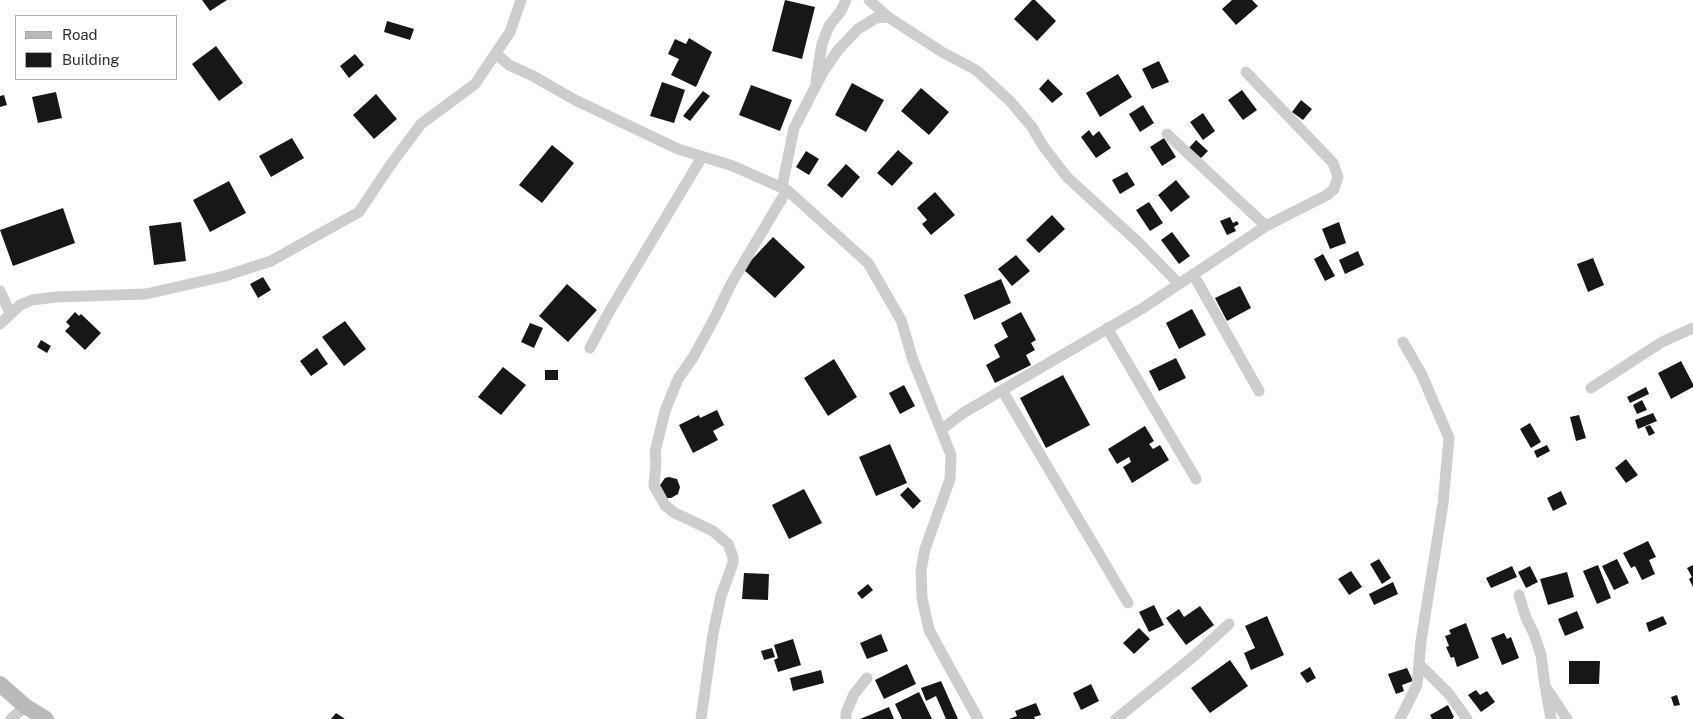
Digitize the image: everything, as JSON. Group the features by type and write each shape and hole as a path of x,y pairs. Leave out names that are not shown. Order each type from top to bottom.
{"main road":[{"path":"0,684 25,706 46,719"}],"street":[{"path":"0,324 20,305 32,300 56,297 146,294 225,276 270,261 359,212 421,124 475,84 510,32 521,0"},
{"path":"815,88 822,44 829,26 841,11 846,0"},
{"path":"869,0 888,17 942,52 976,70 1010,101 1032,127 1043,146 1067,177 1139,243 1178,284"},
{"path":"702,719 713,634 721,596 733,557 728,544 713,530 673,512 665,505 654,486 655,452 665,411 678,379 694,356 731,284 784,189 794,128 823,72 838,50 858,29 876,18 888,17"},
{"path":"496,54 509,65 533,76 575,100 678,149 733,166 784,189 868,263 901,320 913,360 951,455 950,479 925,549 921,571 922,598 929,630 978,719"},
{"path":"941,430 963,413 1143,308 1266,226 1327,195 1334,189 1338,177 1333,163 1246,72"},
{"path":"1167,134 1266,226"},
{"path":"590,348 609,312 702,157"},
{"path":"1193,274 1259,391"},
{"path":"0,292 10,313"},
{"path":"1107,328 1196,479"},
{"path":"1591,388 1662,342 1693,328"},
{"path":"1400,719 1417,685 1425,612 1443,504 1449,438 1421,373 1403,342"},
{"path":"1002,390 1128,602"},
{"path":"1519,595 1541,655 1551,719"},
{"path":"1116,719 1194,656 1229,624"},
{"path":"1419,664 1449,694 1467,719"},
{"path":"846,719 846,713 854,694 867,678"},
{"path":"1545,686 1567,719"},
{"path":"11,719 25,706"}],"building":[{"path":"202,0 227,0 210,11"},
{"path":"785,0 815,7 802,59 772,51"},
{"path":"1032,0 1035,0 1056,21 1037,41 1014,19"},
{"path":"1232,0 1252,0 1258,6 1236,25 1222,9"},
{"path":"387,21 414,29 410,40 384,32"},
{"path":"689,38 712,52 696,87 671,75 679,59 668,54 675,39 686,44"},
{"path":"216,46 243,83 219,101 192,64"},
{"path":"355,54 364,65 349,78 340,66"},
{"path":"1159,61 1169,82 1152,89 1142,69"},
{"path":"1118,74 1132,97 1100,117 1086,93"},
{"path":"1048,79 1063,94 1052,103 1039,89"},
{"path":"662,82 685,90 674,123 650,116"},
{"path":"852,83 884,100 866,132 835,115"},
{"path":"751,85 792,100 780,131 739,115"},
{"path":"921,88 949,112 929,135 901,111"},
{"path":"1242,90 1257,110 1243,120 1228,100"},
{"path":"703,91 710,96 690,121 683,116"},
{"path":"56,92 62,118 38,123 32,97"},
{"path":"376,94 397,119 374,139 353,115"},
{"path":"4,95 7,105 0,107 0,96"},
{"path":"1301,100 1312,109 1303,120 1292,112"},
{"path":"1143,105 1154,123 1140,132 1129,114"},
{"path":"1203,113 1215,131 1203,140 1190,122"},
{"path":"1089,130 1093,136 1099,131 1111,148 1096,158 1081,137"},
{"path":"292,138 304,158 271,177 259,156"},
{"path":"1164,138 1176,157 1162,166 1150,147"},
{"path":"1196,140 1208,151 1201,158 1189,148"},
{"path":"552,145 574,163 542,203 519,185"},
{"path":"898,150 913,163 892,186 877,173"},
{"path":"806,151 819,159 809,175 796,167"},
{"path":"846,164 860,177 842,198 827,185"},
{"path":"1127,172 1135,185 1120,194 1112,180"},
{"path":"1176,180 1190,197 1171,212 1158,195"},
{"path":"229,181 246,213 210,232 193,200"},
{"path":"935,192 955,215 931,235 922,224 927,220 917,208"},
{"path":"1149,202 1163,223 1150,231 1136,210"},
{"path":"63,208 75,243 13,266 0,230"},
{"path":"1052,215 1065,229 1039,253 1026,240"},
{"path":"1230,217 1233,223 1237,221 1239,224 1234,227 1236,231 1227,235 1220,221"},
{"path":"181,222 186,261 154,265 149,226"},
{"path":"1339,222 1346,243 1330,249 1322,229"},
{"path":"1172,232 1190,256 1179,264 1161,240"},
{"path":"773,237 805,267 775,298 743,269"},
{"path":"1358,251 1364,265 1345,274 1339,260"},
{"path":"1323,254 1335,276 1325,281 1314,259"},
{"path":"1016,255 1030,271 1012,286 998,269"},
{"path":"1593,258 1604,285 1588,292 1577,264"},
{"path":"263,277 271,290 258,298 250,284"},
{"path":"1001,279 1011,303 974,320 964,295"},
{"path":"567,284 597,310 568,342 539,316"},
{"path":"1240,286 1251,308 1227,321 1215,298"},
{"path":"1192,309 1206,335 1179,349 1166,323"},
{"path":"75,312 79,316 81,314 101,333 85,350 65,331 70,326 66,322"},
{"path":"1021,312 1036,340 1031,343 1035,350 1026,355 1031,365 995,383 986,365 1000,357 994,345 1008,337 1001,323"},
{"path":"345,321 366,349 344,366 322,337"},
{"path":"530,323 543,328 534,348 521,342"},
{"path":"41,340 51,346 47,353 37,347"},
{"path":"317,348 328,364 311,376 300,361"},
{"path":"1176,358 1186,378 1159,391 1149,371"},
{"path":"834,359 857,397 828,416 804,378"},
{"path":"1681,361 1693,387 1671,399 1658,373"},
{"path":"503,367 526,385 501,415 478,397"},
{"path":"545,370 558,370 558,380 545,380"},
{"path":"1063,375 1090,425 1046,448 1020,398"},
{"path":"904,385 915,406 900,414 889,393"},
{"path":"1646,387 1649,394 1630,403 1627,397"},
{"path":"1642,400 1647,410 1637,414 1633,405"},
{"path":"717,410 724,425 713,431 718,440 693,453 679,425 699,415 700,418"},
{"path":"1653,413 1657,421 1638,429 1635,420"},
{"path":"1579,415 1586,438 1576,441 1570,417"},
{"path":"1530,423 1541,442 1531,448 1520,429"},
{"path":"1650,425 1655,433 1649,436 1645,427"},
{"path":"1145,426 1154,441 1149,444 1153,449 1160,445 1169,460 1132,483 1123,467 1131,462 1129,457 1117,464 1108,449"},
{"path":"890,444 907,483 876,496 859,457"},
{"path":"1547,445 1550,451 1537,458 1534,451"},
{"path":"1626,459 1638,475 1626,483 1615,468"},
{"path":"665,478 677,479 680,487 678,494 667,498 660,485"},
{"path":"908,487 921,501 913,509 900,495"},
{"path":"804,489 822,523 789,539 772,505"},
{"path":"1561,491 1567,504 1553,511 1547,498"},
{"path":"1648,541 1656,557 1649,560 1655,574 1642,580 1635,566 1631,568 1623,553"},
{"path":"1379,559 1391,578 1382,584 1370,564"},
{"path":"1617,559 1629,583 1614,590 1602,566"},
{"path":"1598,565 1611,598 1597,604 1583,571"},
{"path":"1693,565 1693,587 1689,579 1692,577 1687,568"},
{"path":"1512,566 1517,577 1491,588 1486,578"},
{"path":"1530,566 1538,582 1526,588 1518,572"},
{"path":"1351,571 1362,587 1349,595 1338,579"},
{"path":"1567,572 1574,597 1548,605 1540,579"},
{"path":"744,573 769,574 768,600 742,599"},
{"path":"1393,582 1398,594 1374,605 1369,594"},
{"path":"868,584 873,590 862,599 857,593"},
{"path":"1154,605 1164,625 1149,632 1139,612"},
{"path":"1200,606 1214,625 1186,645 1166,618 1179,609 1184,617"},
{"path":"1577,611 1584,628 1565,636 1558,619"},
{"path":"1267,616 1284,655 1251,670 1244,653 1255,648 1245,626"},
{"path":"1663,616 1667,624 1649,632 1646,623"},
{"path":"1466,623 1479,658 1457,667 1454,657 1451,658 1446,647 1449,646 1445,636 1451,634 1449,630"},
{"path":"1139,628 1150,639 1134,654 1123,643"},
{"path":"1504,633 1507,639 1511,637 1519,658 1502,665 1491,638"},
{"path":"881,634 888,651 867,659 860,643"},
{"path":"793,639 801,665 778,672 774,660 778,658 774,645"},
{"path":"772,648 775,657 764,660 761,651"},
{"path":"1230,660 1248,686 1210,713 1191,688"},
{"path":"1569,661 1600,661 1599,684 1569,684"},
{"path":"907,664 916,684 884,699 875,680"},
{"path":"1310,667 1316,678 1307,683 1300,673"},
{"path":"1407,668 1413,681 1402,685 1404,691 1396,694 1388,674"},
{"path":"821,670 824,683 793,691 790,678"},
{"path":"941,681 958,719 946,719 936,696 926,701 921,688"},
{"path":"1091,684 1099,701 1081,710 1073,693"},
{"path":"1476,690 1480,695 1487,691 1495,702 1481,712 1468,695"},
{"path":"919,692 932,719 902,719 895,704"},
{"path":"1677,695 1680,705 1674,706 1671,697"},
{"path":"1036,703 1041,715 1034,717 1035,719 1009,719 1017,716 1015,711"},
{"path":"1448,705 1454,717 1452,719 1432,719 1430,715"},
{"path":"889,707 894,719 860,719"},
{"path":"336,713 345,719 331,719"}]}
